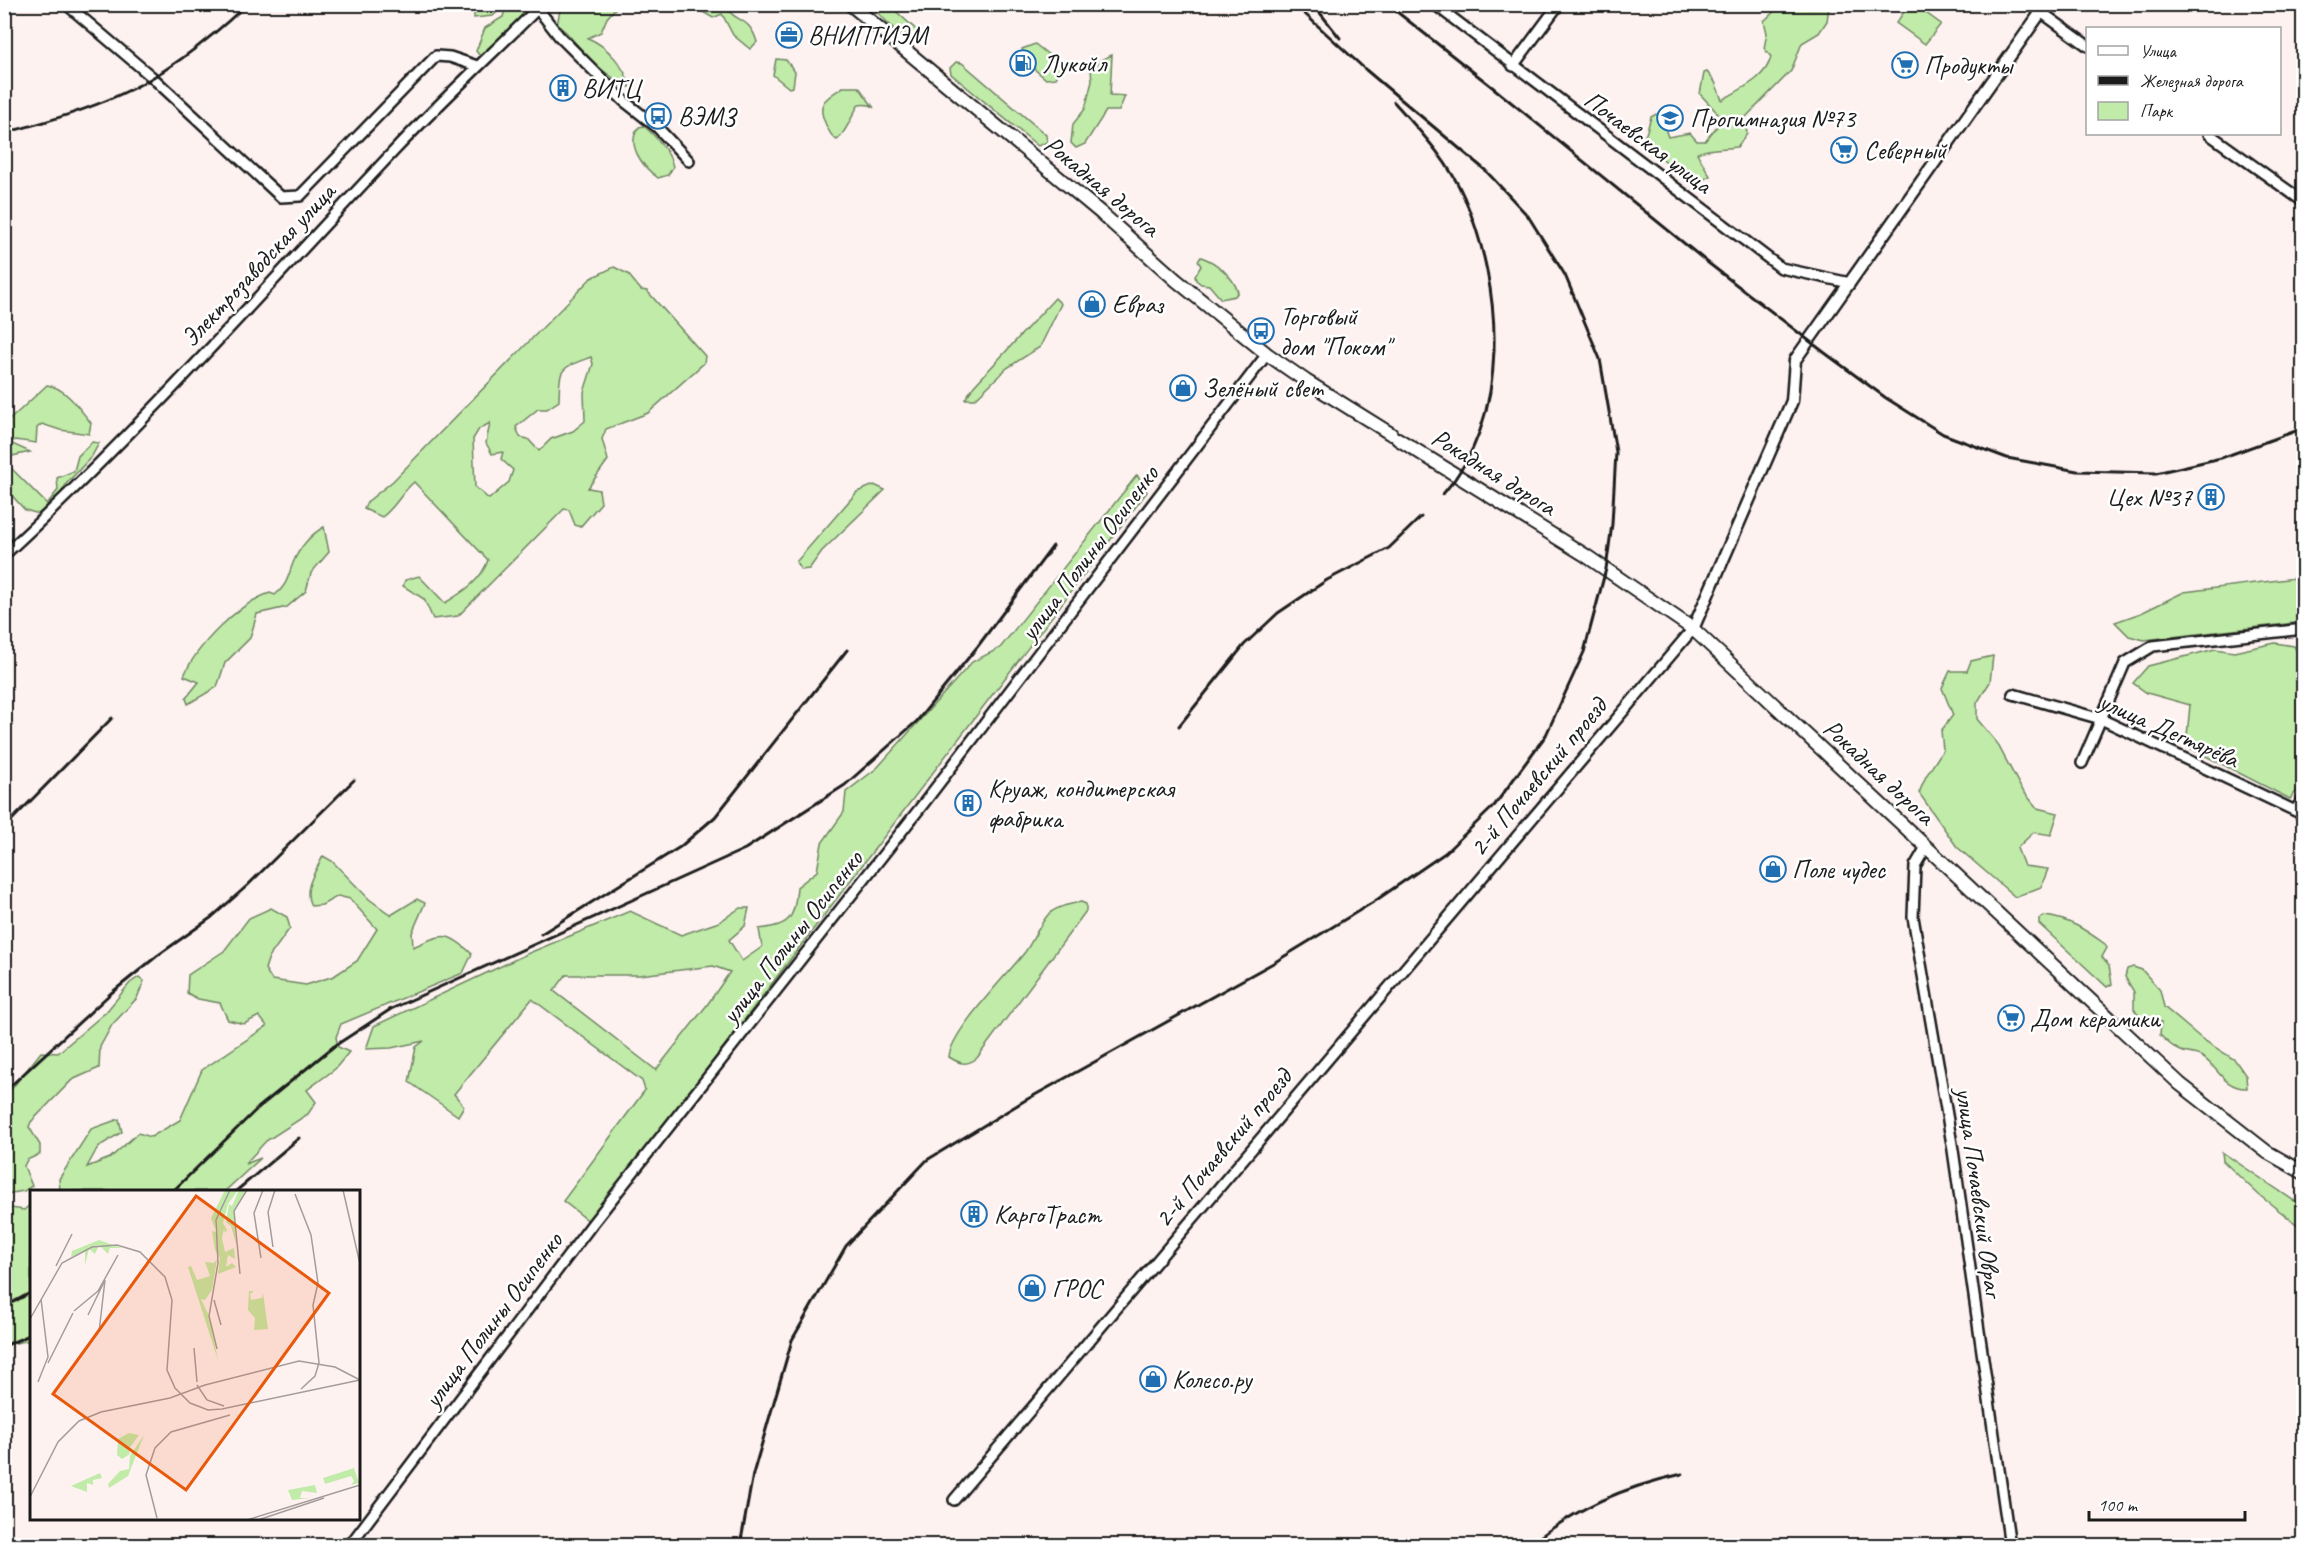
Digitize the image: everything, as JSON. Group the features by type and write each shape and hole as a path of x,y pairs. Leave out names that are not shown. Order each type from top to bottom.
{"main road":[{"name":"Рокадная дорога","path":"850,4 1101,213 1176,280 1267,354 1306,381 1585,555 1692,629 2180,1084 2267,1152 2304,1173"}],"street":[{"path":"66,4 152,77 281,198 300,196 436,56 450,57 477,66"},
{"name":"Почаевская улица","path":"1434,4 1781,268 1850,283"},
{"path":"1514,66 1559,4"},
{"path":"2031,4 2086,45"},
{"path":"540,7 559,36 624,101 657,127 689,161"},
{"name":"Электрозаводская улица","path":"4,555 45,517 169,391 477,66 540,7"},
{"name":"2-й Почаевский проезд","path":"954,1500 1692,629 1792,401 1795,360 2041,12"},
{"path":"2210,135 2304,202"},
{"name":"улица Полины Осипенко","path":"349,1545 592,1223 924,803 1267,354"},
{"path":"2082,763 2125,663 2152,646 2304,629"},
{"name":"улица Дегтярёва","path":"2013,694 2101,719 2299,813"},
{"path":"2299,813 2304,799"},
{"name":"улица Почаевский Овраг","path":"1926,847 1915,866 1913,917 1953,1150 2010,1545"}],"green space":[{"path":"478,5 537,5 489,52 480,56 476,51 485,28 503,17 505,10 502,7 493,16 474,18"},
{"path":"561,5 618,5 607,18 601,32 588,38 602,46 620,64 630,87 625,87 592,62 557,25"},
{"path":"700,5 725,5 733,15 746,23 754,33 757,42 750,49 733,35 722,14 713,18 701,11"},
{"path":"870,5 889,5 922,35 916,39 894,29"},
{"path":"1781,5 1804,5 1807,9 1829,7 1827,21 1819,33 1802,43 1791,71 1745,118 1747,134 1737,147 1697,153 1710,176 1693,185 1641,140 1646,134 1651,117 1656,114 1661,117 1668,137 1690,133 1697,141 1705,141 1723,119 1700,94 1704,73 1707,72 1715,82 1722,100 1758,77 1768,65 1771,57 1764,48 1767,33 1764,21"},
{"path":"1909,5 1915,5 1941,24 1925,44 1896,23"},
{"path":"1035,44 1059,63 1061,69 1056,78 1046,79 1027,63 1022,49"},
{"path":"1112,55 1110,95 1125,96 1119,111 1106,111 1085,144 1076,148 1071,143 1073,124 1085,109 1092,81 1091,70 1101,60"},
{"path":"776,59 786,60 795,72 793,87 789,88 773,75"},
{"path":"956,62 962,63 1046,135 1047,142 1038,146 951,74 950,68"},
{"path":"843,87 859,87 874,108 870,105 859,105 837,140 826,125 822,106 827,98"},
{"path":"644,126 669,155 673,167 668,175 658,178 638,155 634,141 635,134 639,127"},
{"path":"1201,257 1218,266 1228,275 1238,292 1235,296 1221,299 1209,285 1201,284 1196,280 1195,276 1201,266 1198,261"},
{"path":"614,267 628,274 641,290 647,291 705,356 704,363 648,413 606,429 602,439 608,460 588,488 599,490 601,503 580,527 575,525 569,510 564,509 458,616 433,619 424,599 403,586 405,580 419,576 445,603 476,580 488,560 414,482 382,517 364,509 367,502 393,481 591,278","holes":["591,357 593,364 584,392 585,421 573,431 551,439 539,451 528,439 520,437 516,427 538,409 547,409 559,401 563,370","490,423 486,443 492,454 503,452 501,459 513,470 509,482 489,499 475,487 473,439 479,429"]},
{"path":"1055,298 1061,304 1040,347 1007,368 975,399 965,399 974,386"},
{"path":"47,385 66,394 91,423 89,434 60,430 42,424 37,428 36,443 15,440 10,443 30,452 8,457 5,462 5,424"},
{"path":"92,442 99,443 92,456 67,483 54,505 39,514 25,510 5,488 5,462 47,504 58,490 57,478 74,471 78,456"},
{"path":"1137,475 1147,492 590,1222 563,1201 645,1090 642,1081 532,999 454,1094 464,1106 458,1116 409,1082 416,1047 424,1041 391,1048 366,1049 374,1026 529,953 630,911 681,935 719,922 740,908 749,908 745,926 729,940 742,961 762,947 759,929 778,925 789,918 794,906 797,887 817,871 822,843 844,812 846,792 877,768 972,662 1000,648","holes":["713,966 730,972 656,1070 554,991 566,975 640,975"]},
{"path":"874,485 885,490 822,551 809,569 801,570 796,562 857,492"},
{"path":"324,527 329,552 311,573 306,591 287,607 257,614 250,638 225,663 217,687 188,704 186,698 199,682 184,676 198,652 220,627 245,606 270,593 275,595 279,592 302,547"},
{"path":"2303,577 2303,622 2144,640 2129,636 2115,622 2141,613 2184,592"},
{"path":"2275,643 2294,646 2303,664 2304,782 2290,799 2186,746 2190,705 2147,693 2133,683 2148,666 2215,649 2234,652"},
{"path":"1993,656 1990,682 1977,703 1977,719 1997,743 2021,788 2037,808 2058,813 2051,835 2034,832 2017,848 2024,866 2048,869 2041,887 2015,897 1957,847 1919,793 1926,776 1943,750 1941,731 1953,715 1942,688 1950,671 1967,671 1971,661"},
{"path":"323,856 332,861 369,899 391,915 417,899 425,903 412,933 413,947 438,937 456,941 472,954 463,973 341,1024 336,1037 338,1047 349,1052 335,1069 307,1090 316,1102 308,1114 266,1141 245,1164 261,1158 226,1190 60,1190 59,1179 91,1129 119,1119 122,1132 98,1147 87,1167 110,1158 138,1133 151,1137 180,1120 202,1070 267,1026 259,1016 244,1024 228,1020 220,1003 198,999 187,993 188,975 224,951 249,918 271,908 287,917 290,928 269,957 265,969 272,980 306,985 334,976 357,961 377,929 350,899 338,896 322,905 311,906 308,893 313,875"},
{"path":"1081,902 1086,904 1086,911 977,1058 963,1063 949,1057 952,1046 969,1018 1025,952 1047,916 1058,908"},
{"path":"2044,916 2076,925 2105,944 2107,948 2102,957 2109,966 2112,984 2107,987 2039,924 2039,919"},
{"path":"2133,967 2142,970 2160,990 2164,1007 2202,1039 2235,1060 2246,1076 2247,1088 2232,1085 2226,1081 2202,1057 2171,1046 2160,1035 2161,1022 2148,1017 2140,1018 2134,1009 2134,992 2125,977 2127,969"},
{"path":"139,977 144,981 137,998 112,1025 100,1047 99,1068 72,1080 31,1122 29,1127 40,1145 40,1154 27,1160 24,1166 32,1186 24,1191 5,1194 5,1097 41,1052 58,1053 106,1012 130,983"},
{"path":"2222,1152 2303,1205 2303,1226 2299,1226 2259,1195 2223,1161"},
{"path":"30,1205 30,1340 5,1345 5,1212 11,1208 24,1210"}],"railway":[{"path":"4,133 77,112 137,87 187,55 247,4"},
{"path":"740,1546 753,1474 792,1340 846,1246 927,1160 1024,1101 1275,962 1375,901 1445,853 1494,806 1546,735 1584,652 1606,569 1612,524 1616,452 1600,359 1565,275 1528,216 1485,170 1366,70 1294,4"},
{"path":"1313,4 1340,38"},
{"path":"1387,4 1707,262 1886,398 1943,434 2007,458 2077,471 2156,473 2221,458 2304,428"},
{"path":"1394,102 1442,158 1464,197 1477,232 1487,270 1493,310 1494,350 1490,389 1481,427 1465,463 1443,494"},
{"path":"1179,726 1244,645 1278,613 1327,580 1389,548 1421,517"},
{"path":"174,1190 258,1108 333,1047 391,1009 745,849 845,785 917,721 978,646 1053,546"},
{"path":"541,934 680,847 715,817 847,650"},
{"path":"4,828 112,718"},
{"path":"4,1092 110,994 157,956 212,917 248,885 354,780"},
{"path":"237,1190 299,1138"},
{"path":"4,1307 30,1293"},
{"path":"4,1346 30,1335"},
{"path":"1528,1546 1565,1520 1601,1501 1639,1486 1682,1474"},
{"path":"1567,1546 1575,1542"}],"place":[{"name":"ВНИПТИЭМ","path":"789,35"},
{"name":"Лукойл","path":"1023,63"},
{"name":"Продукты","path":"1905,65"},
{"name":"ВИТЦ","path":"563,88"},
{"name":"ВЭМЗ","path":"658,116"},
{"name":"Прогимназия №73","path":"1670,118"},
{"name":"Северный","path":"1844,150"},
{"name":"Евраз","path":"1092,304"},
{"name":"Торговый дом \"Поком\"","path":"1261,331"},
{"name":"Зелёный свет","path":"1183,388"},
{"name":"Цех №37","path":"2211,497"},
{"name":"Круаж, кондитерская фабрика","path":"968,803"},
{"name":"Поле чудес","path":"1773,869"},
{"name":"Дом керамики","path":"2011,1018"},
{"name":"КаргоТраст","path":"974,1214"},
{"name":"ГРОС","path":"1032,1288"},
{"name":"Колесо.ру","path":"1153,1379"}]}
